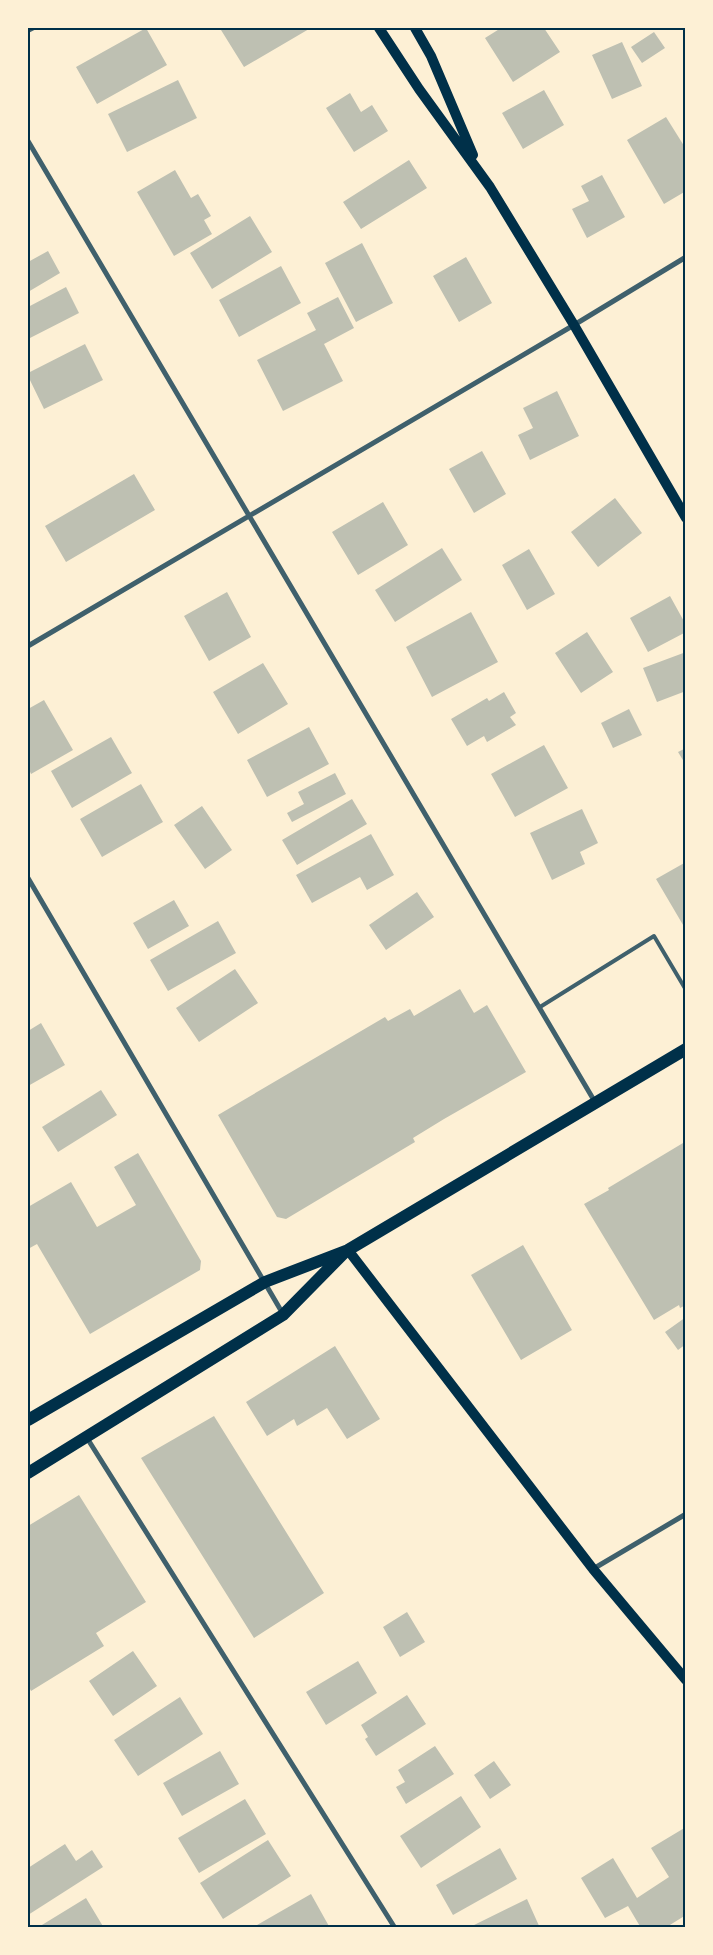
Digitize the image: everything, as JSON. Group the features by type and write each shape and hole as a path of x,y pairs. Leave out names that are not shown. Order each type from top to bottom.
{"main road":[{"path":"379,28 418,89 480,172 574,325 686,518"},
{"path":"415,28 431,56 480,172"},
{"path":"28,1420 264,1282 348,1250 686,1049"},
{"path":"28,1474 283,1314 348,1250"},
{"path":"348,1250 593,1569 686,1680"}],"street":[{"path":"28,141 596,1102"},
{"path":"28,646 249,514 574,325 686,257"},
{"path":"28,878 283,1314"},
{"path":"87,1438 396,1928"},
{"path":"593,1569 686,1514"}],"lane":[{"path":"28,31 34,28"},
{"path":"540,1007 654,936 686,990"}],"building":[{"path":"146,28 167,65 97,104 76,67"},
{"path":"225,28 309,29 244,67 221,30"},
{"path":"501,28 544,28 560,52 513,82 485,38"},
{"path":"654,32 665,48 642,63 631,47"},
{"path":"622,42 642,86 612,99 592,55"},
{"path":"178,80 197,118 127,152 108,114"},
{"path":"544,90 564,125 523,149 502,113"},
{"path":"350,93 361,112 372,105 388,131 354,152 326,108"},
{"path":"666,117 686,149 686,191 664,204 627,140"},
{"path":"409,160 427,188 361,229 343,202"},
{"path":"175,170 191,198 198,194 211,216 204,220 212,234 174,256 137,192"},
{"path":"602,175 625,217 587,238 572,209 589,201 581,186"},
{"path":"250,216 272,252 212,289 190,253"},
{"path":"362,243 393,303 356,322 325,263"},
{"path":"48,251 60,273 28,292 28,262"},
{"path":"466,257 492,303 459,322 433,276"},
{"path":"281,266 301,303 239,337 219,300"},
{"path":"66,287 79,313 30,338 28,332 28,307"},
{"path":"338,297 354,328 324,344 343,381 283,411 257,360 316,330 307,313"},
{"path":"85,344 103,380 44,409 28,373"},
{"path":"557,391 579,436 530,460 518,435 533,428 523,408"},
{"path":"482,451 506,494 474,513 449,469"},
{"path":"134,474 155,510 66,562 45,526"},
{"path":"615,498 642,533 598,567 571,532"},
{"path":"383,502 408,545 358,575 332,532"},
{"path":"442,548 462,580 395,622 375,590"},
{"path":"529,549 555,594 527,610 502,565"},
{"path":"227,592 251,637 209,661 184,616"},
{"path":"670,596 686,625 686,632 648,652 630,618"},
{"path":"471,612 498,662 432,697 406,647"},
{"path":"587,632 613,672 581,693 555,653"},
{"path":"686,652 686,691 657,702 643,668"},
{"path":"263,663 288,704 238,734 213,692"},
{"path":"504,692 516,713 510,717 516,725 487,742 484,736 467,746 451,719 487,698 489,701"},
{"path":"44,700 73,750 31,774 28,767 28,709"},
{"path":"629,709 642,735 613,748 601,723"},
{"path":"309,727 329,764 267,797 247,760"},
{"path":"111,737 132,773 72,808 51,771"},
{"path":"544,745 568,788 515,817 491,774"},
{"path":"686,748 686,765 678,752"},
{"path":"335,773 346,794 292,822 287,813 304,804 298,792"},
{"path":"141,784 163,822 102,857 80,819"},
{"path":"352,799 367,824 297,865 282,840"},
{"path":"202,806 232,850 205,869 174,825"},
{"path":"582,809 598,843 580,852 585,864 552,880 530,833"},
{"path":"371,834 394,875 367,890 360,877 312,903 296,875"},
{"path":"686,862 686,930 656,879"},
{"path":"417,892 434,917 386,950 369,925"},
{"path":"174,900 189,926 148,949 133,923"},
{"path":"218,921 236,953 168,991 150,960"},
{"path":"235,969 258,1003 199,1042 176,1008"},
{"path":"460,989 474,1013 487,1005 526,1072 444,1119 413,1138 415,1142 286,1219 277,1217 218,1115 385,1017 388,1021 410,1009 414,1016"},
{"path":"41,1023 65,1065 28,1086 28,1031"},
{"path":"101,1090 117,1115 58,1152 42,1127"},
{"path":"683,1143 686,1148 686,1305 680,1308 679,1305 654,1320 584,1204"},
{"path":"138,1153 201,1261 200,1270 90,1334 37,1244 28,1249 28,1207 71,1182 97,1227 136,1205 114,1167"},
{"path":"523,1245 572,1330 521,1360 471,1275"},
{"path":"686,1317 686,1344 678,1350 665,1332"},
{"path":"335,1346 380,1419 347,1439 327,1408 297,1426 294,1419 267,1436 246,1402"},
{"path":"214,1416 324,1593 254,1638 141,1458"},
{"path":"79,1495 146,1602 96,1633 104,1646 31,1691 28,1685 28,1526"},
{"path":"407,1612 425,1642 400,1657 383,1627"},
{"path":"133,1651 157,1686 113,1716 89,1681"},
{"path":"358,1661 377,1693 326,1725 306,1692"},
{"path":"407,1695 426,1724 376,1756 365,1739 368,1737 361,1725"},
{"path":"180,1697 203,1734 138,1776 114,1740"},
{"path":"435,1746 454,1774 406,1804 396,1787 405,1782 398,1770"},
{"path":"220,1751 239,1784 182,1816 163,1783"},
{"path":"494,1761 511,1785 490,1799 474,1775"},
{"path":"461,1796 481,1827 421,1868 400,1836"},
{"path":"245,1799 266,1834 199,1873 178,1838"},
{"path":"686,1827 686,1915 665,1928 641,1928 628,1906 605,1918 581,1878 613,1858 637,1898 669,1877 651,1848"},
{"path":"268,1840 291,1876 223,1919 200,1883"},
{"path":"65,1844 76,1861 92,1850 103,1867 28,1915 28,1868"},
{"path":"500,1848 517,1879 453,1915 436,1885"},
{"path":"311,1894 330,1928 252,1928"},
{"path":"86,1898 104,1928 37,1928"},
{"path":"527,1899 540,1928 468,1928"}]}
